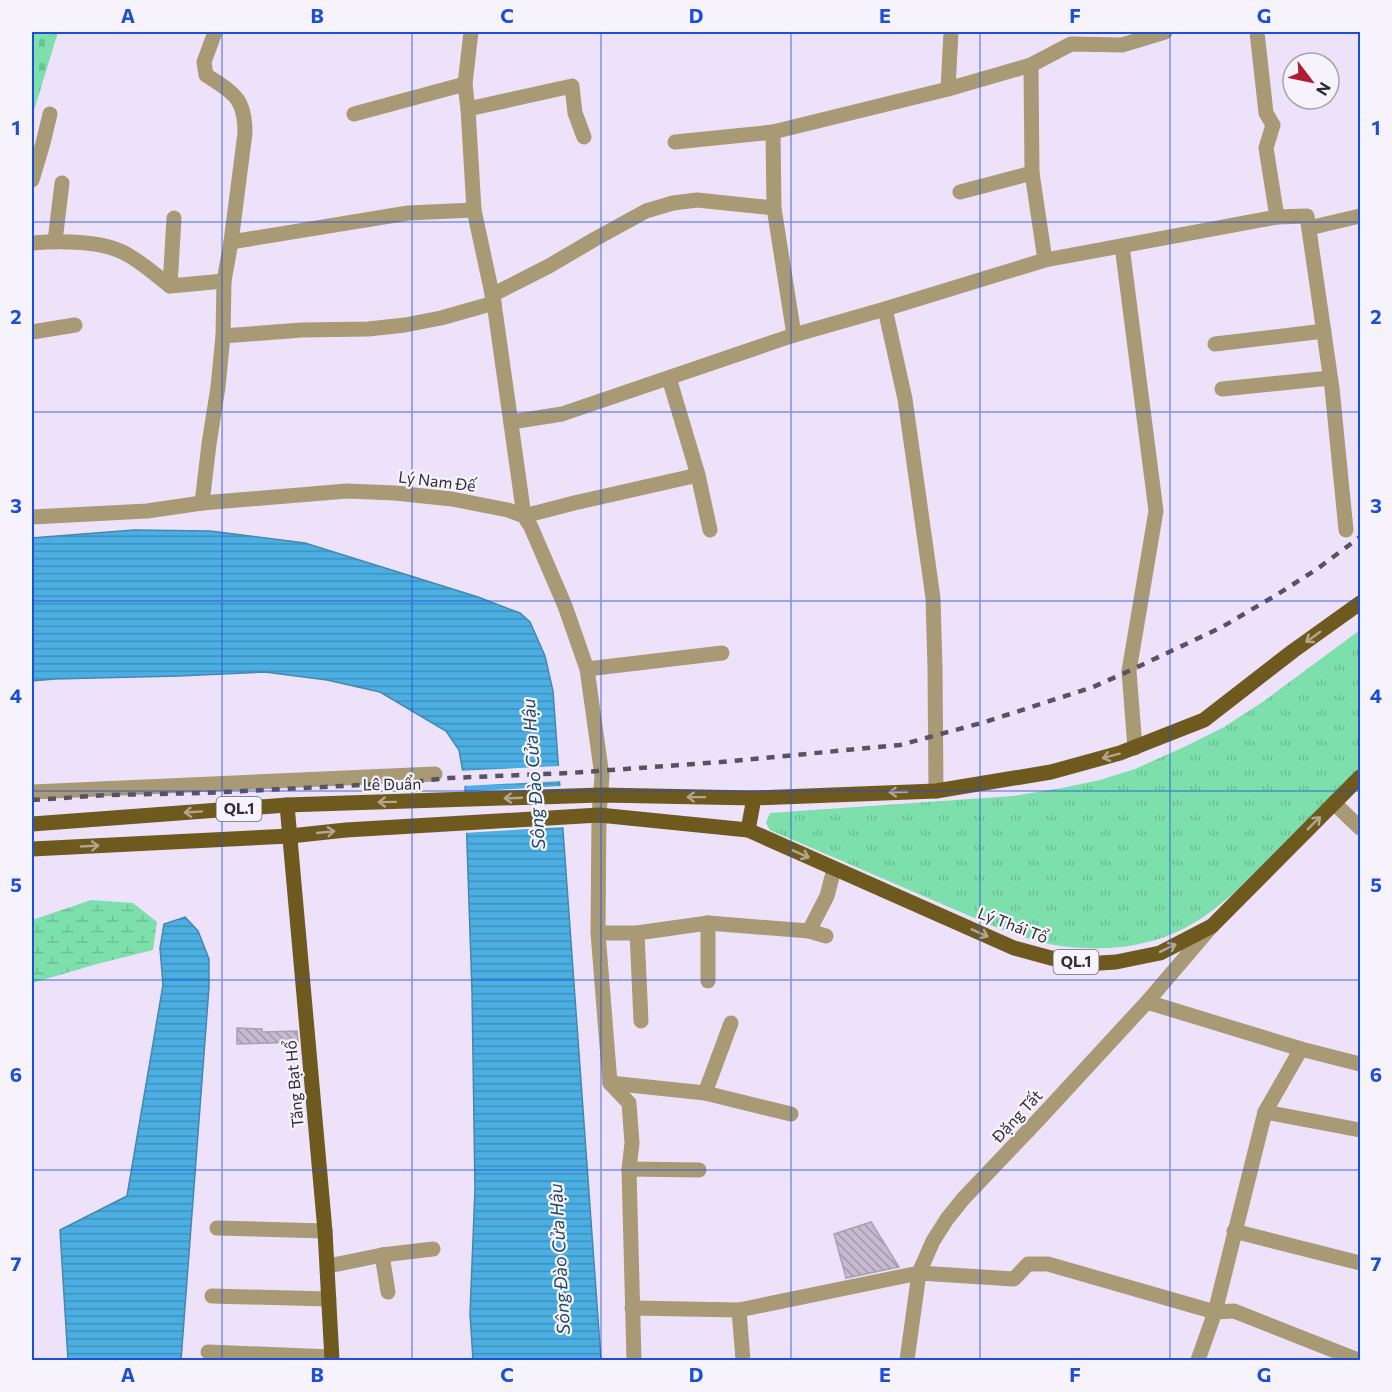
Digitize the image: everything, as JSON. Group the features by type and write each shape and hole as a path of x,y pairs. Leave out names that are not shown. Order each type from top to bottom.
{"main road":[{"name":"QL.1","path":"754,798 936,791 1051,772 1120,753 1204,720 1293,651 1360,603"},
{"name":"Lý Thái Tổ","path":"748,830 1014,948 1085,964 1116,962 1160,952 1212,926 1360,777"},
{"name":"Lê Duẩn","path":"32,824 287,805 596,795 754,798"},
{"path":"748,830 754,798"},
{"name":"Tăng Bạt Hổ","path":"287,805 328,1266 331,1359"},
{"name":"QL.1","path":"32,849 290,836 346,830 593,815 748,830"}],"street":[{"path":"202,503 218,387 223,336 224,282 245,133 242,106 235,95 206,75 204,62 215,32"},
{"path":"471,32 465,84 474,210 493,299 524,516 531,527 565,606 588,669 602,770 593,815 598,933 610,1083 629,1103 632,1143 629,1168 634,1360"},
{"path":"948,89 951,32"},
{"path":"675,142 773,132 948,89 1031,65 1071,44 1165,32"},
{"path":"1257,32 1266,113 1273,125 1266,148 1277,217"},
{"path":"1031,65 1032,173 1045,260"},
{"path":"354,114 465,84"},
{"path":"468,109 572,86 575,113 584,137"},
{"path":"32,180 50,114"},
{"path":"773,132 774,208 794,335"},
{"path":"960,192 1032,173"},
{"path":"55,242 62,183"},
{"path":"223,336 302,330 368,329 441,318 493,299 646,211 672,203 697,200 774,208"},
{"path":"231,242 408,213 474,210"},
{"path":"511,422 562,414 794,335 1045,260 1277,217 1307,216 1330,378 1346,530"},
{"path":"1309,228 1360,216"},
{"path":"170,286 174,218"},
{"path":"32,243 55,242 104,246 128,254 170,286 224,282"},
{"path":"1122,246 1156,511 1129,671 1135,748"},
{"path":"885,309 905,399 933,598 936,791"},
{"path":"32,332 75,325"},
{"path":"1215,344 1323,331"},
{"path":"669,378 698,475 710,530"},
{"path":"1222,389 1330,378"},
{"path":"524,516 698,475"},
{"name":"Lý Nam Đế","path":"32,517 147,512 202,503 347,491 452,499 508,510 524,516"},
{"path":"588,669 722,653"},
{"path":"32,792 435,774"},
{"path":"1334,803 1360,828"},
{"path":"809,931 827,896 834,869"},
{"path":"598,933 637,933 708,923 809,931 826,936"},
{"path":"708,923 708,981"},
{"name":"Đặng Tất","path":"907,1360 919,1273 933,1240 947,1219 963,1198 1041,1118 1147,1002 1212,926"},
{"path":"637,933 641,1021"},
{"path":"1147,1002 1301,1049 1360,1064"},
{"path":"705,1093 731,1023"},
{"path":"1198,1360 1215,1312 1265,1112 1301,1049"},
{"path":"610,1083 705,1093 791,1114"},
{"path":"1265,1112 1360,1130"},
{"path":"629,1168 699,1170"},
{"path":"217,1228 325,1231"},
{"path":"1234,1231 1360,1263"},
{"path":"328,1266 382,1255 433,1249"},
{"path":"382,1255 388,1292"},
{"path":"632,1308 739,1310 919,1273 1014,1279 1028,1264 1048,1264 1215,1312 1234,1311 1358,1360"},
{"path":"212,1296 329,1299"},
{"path":"739,1310 743,1360"},
{"path":"208,1352 331,1359"}],"green space":[{"path":"32,32 58,32 32,117"},
{"path":"1360,630 1360,767 1236,891 1215,909 1176,932 1159,939 1123,947 1086,948 1049,944 1028,938 993,926 770,830 766,823 770,813 1013,796 1100,780 1135,769 1224,727 1264,701"},
{"path":"91,900 133,903 157,922 153,950 32,983 32,920"}],"water":[{"name":"Sông Đào Cửa Hậu","path":"134,530 210,531 305,543 478,597 520,613 530,622 545,656 553,691 601,1360 473,1360 470,1314 475,1189 472,992 465,784 459,750 446,731 380,692 327,680 265,672 32,681 32,538"},
{"path":"185,917 198,931 209,959 209,987 181,1360 68,1360 60,1230 127,1196 163,985 160,948 164,924"}],"pier":[{"path":"561,766 562,781 462,786 459,771"},
{"path":"562,786 565,827 463,833 462,792"}],"building":[{"path":"237,1028 262,1029 262,1032 297,1031 298,1042 237,1044"},
{"path":"871,1222 899,1267 846,1278 834,1234"}],"railway":[{"path":"32,800 570,773 721,762 900,745 985,722 1093,687 1129,671 1222,627 1317,569 1360,537"}]}
